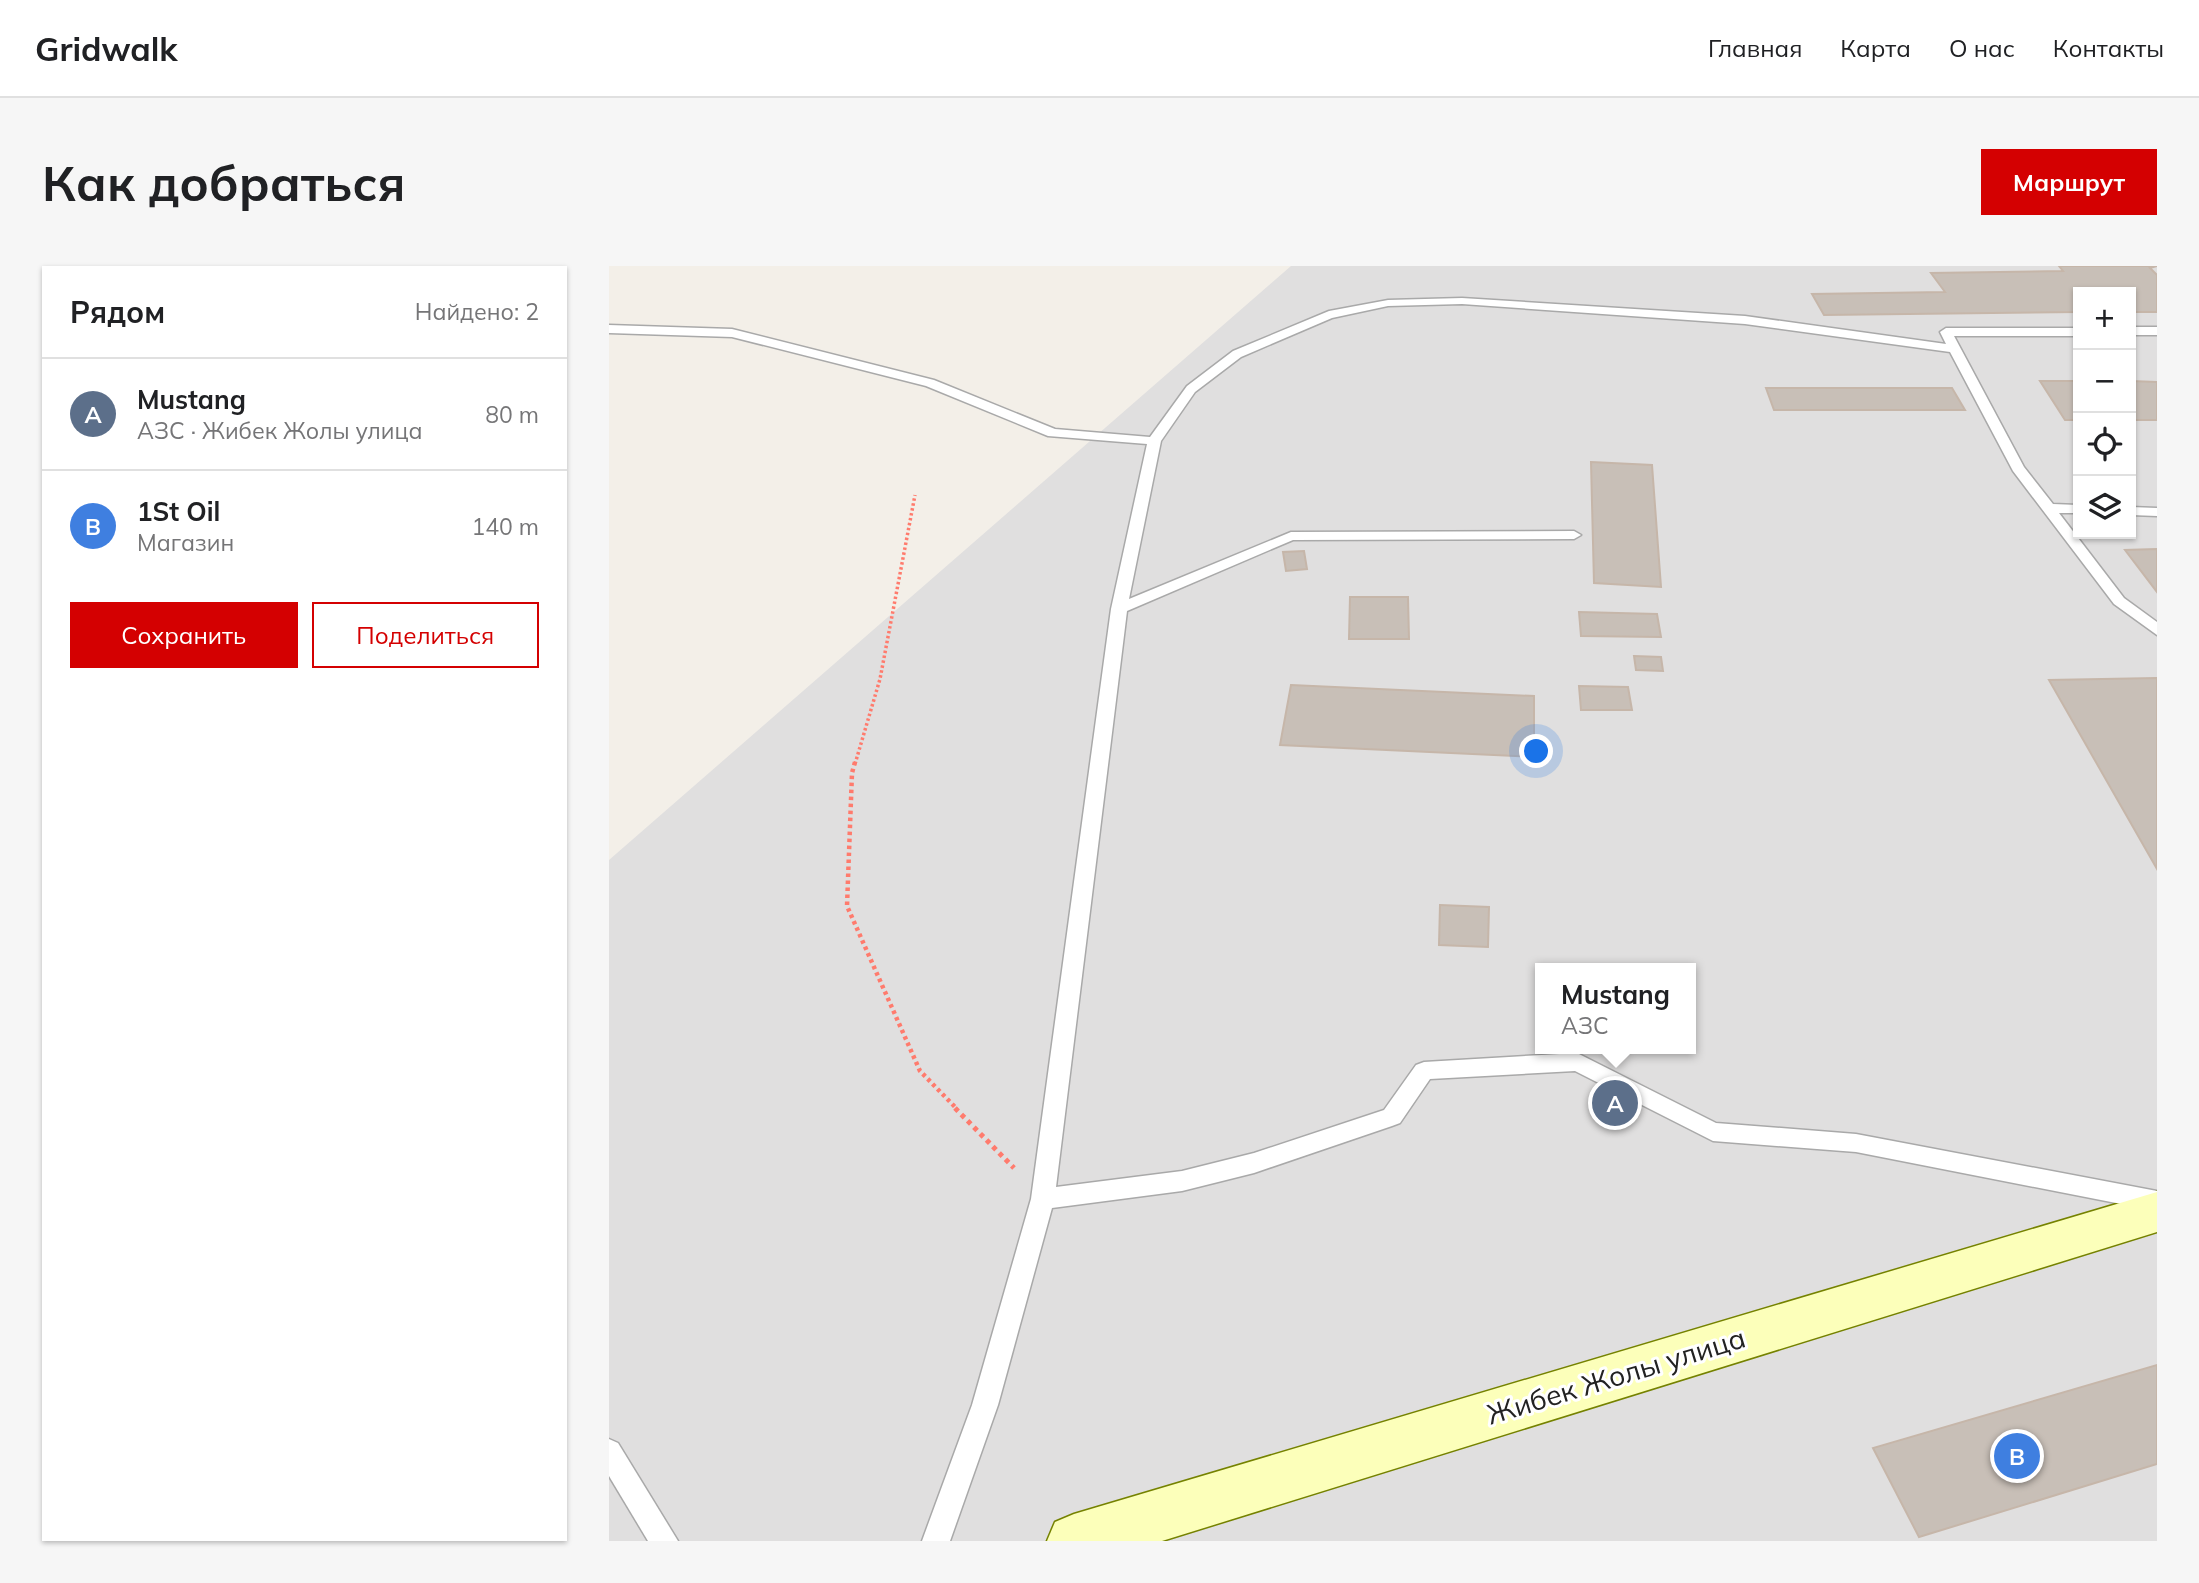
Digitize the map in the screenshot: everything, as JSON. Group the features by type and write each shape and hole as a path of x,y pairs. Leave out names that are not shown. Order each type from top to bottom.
{"main road":[{"name":"Жибек Жолы улица","path":"1075,1541 2157,1212"}],"lane":[{"path":"936,1541 985,1405 1043,1199 1119,609 1154,441 1191,389 1237,354 1329,315 1388,303 1516,303 1745,320 1955,349"},
{"path":"609,329 732,333 930,383 1053,433 1154,441"},
{"path":"2136,331 2157,331"},
{"path":"2073,332 1947,332 2018,468 2119,601 2157,630"},
{"path":"2049,508 2073,509"},
{"path":"2136,511 2157,512"},
{"path":"1119,609 1291,536 1574,535"},
{"path":"1043,1199 1182,1181 1254,1163 1392,1117 1424,1071 1577,1062 1713,1132 1856,1143 2157,1201"},
{"path":"609,1452 664,1541"}],"path":[{"path":"915,495 880,680 852,773 847,906 920,1071 1043,1199"}],"shaded area":[{"path":"1291,266 2157,266 2157,1541 609,1541 609,860"}],"building":[{"path":"2059,266 2157,266 2150,268 2157,275 2157,312 2136,312 2136,287 2073,287 2073,312 1824,315 1812,294 1945,292 1931,273 2063,271"},
{"path":"2040,381 2073,381 2073,420 2065,420"},
{"path":"2136,381 2157,382 2157,420 2136,420"},
{"path":"1766,388 1952,388 1965,410 1774,410"},
{"path":"1591,462 1652,465 1661,587 1594,583"},
{"path":"2157,549 2157,592 2125,550"},
{"path":"1304,551 1307,569 1286,571 1283,552"},
{"path":"1350,597 1408,597 1409,639 1349,639"},
{"path":"1579,612 1657,614 1661,637 1581,636"},
{"path":"1634,656 1661,657 1663,671 1636,670"},
{"path":"2157,678 2157,869 2049,680"},
{"path":"1291,685 1534,696 1534,757 1280,745"},
{"path":"1579,686 1628,687 1632,710 1581,710"},
{"path":"1440,905 1489,907 1488,947 1439,945"},
{"path":"2157,1365 2157,1464 1919,1537 1873,1448"}],"place":[{"name":"Mustang","path":"1615,1103"},
{"name":"1St Oil","path":"2017,1456"}]}
